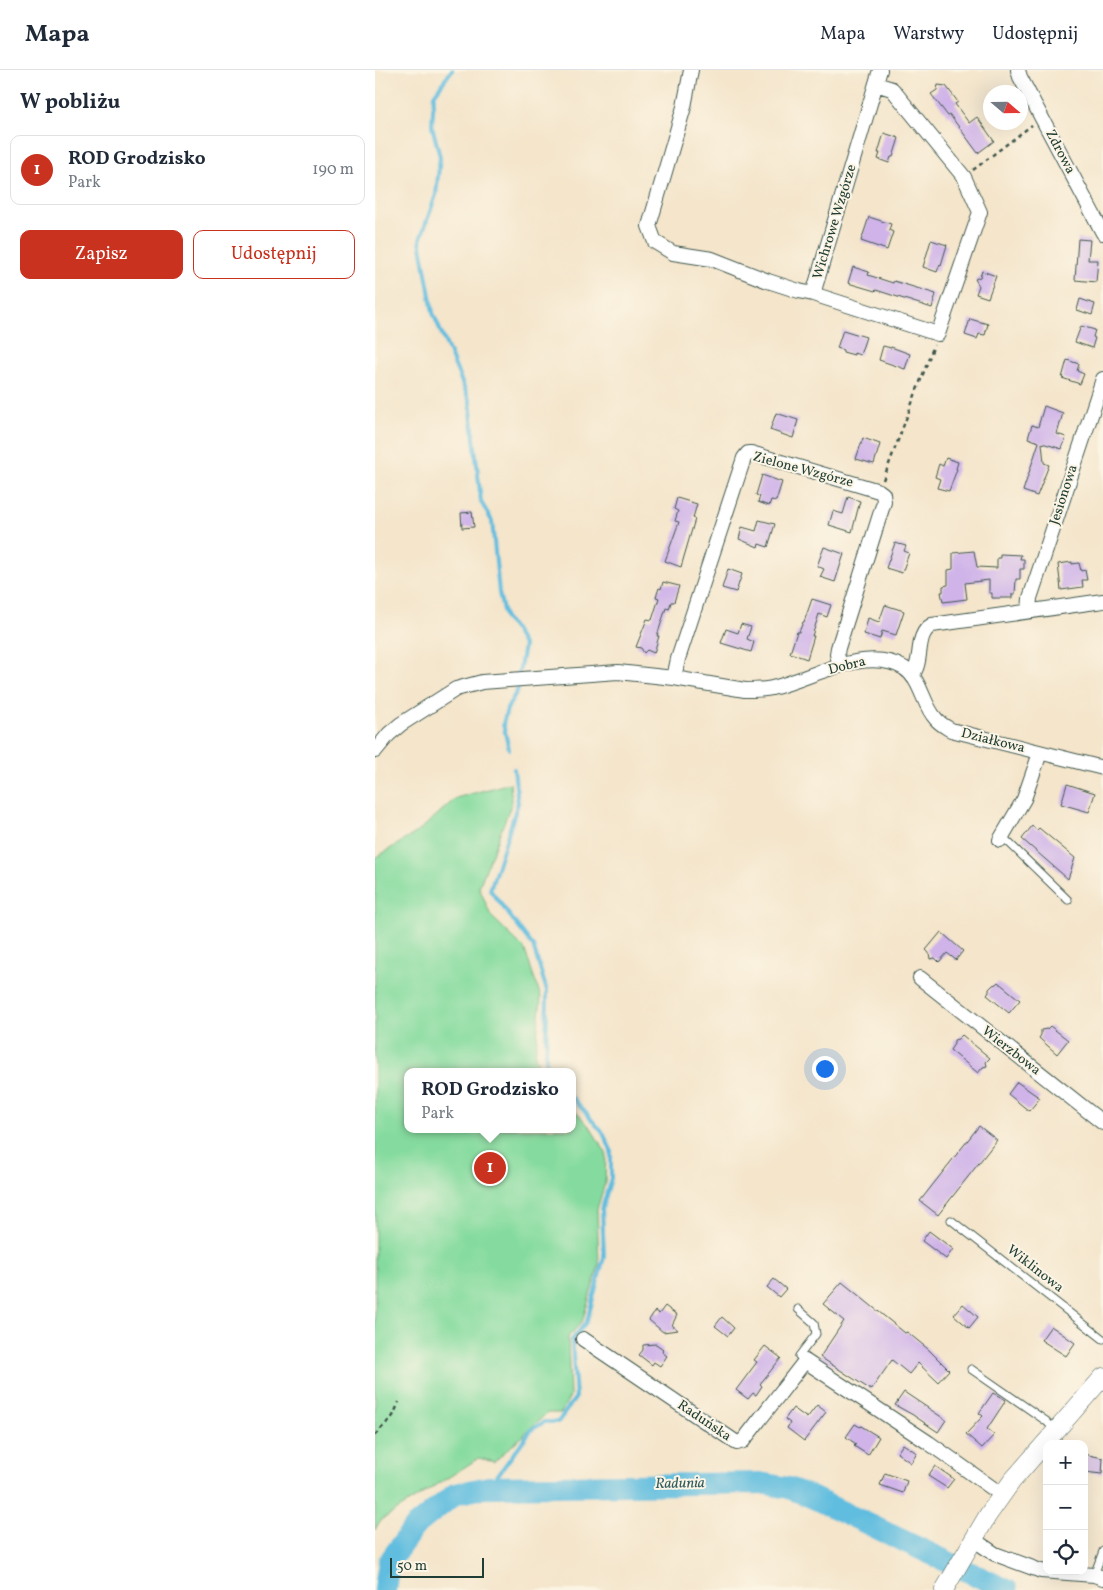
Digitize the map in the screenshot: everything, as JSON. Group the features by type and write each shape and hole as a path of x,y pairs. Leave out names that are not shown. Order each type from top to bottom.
{"street":[{"path":"691,70 684,108 649,226 655,242 673,253 712,259 769,281 813,294"},
{"name":"Wichrowe Wzgórze","path":"880,70 813,294 938,334"},
{"name":"Zdrowa","path":"1018,70 1041,118 1103,233"},
{"path":"876,84 891,89 964,177 979,212 938,334"},
{"name":"Jesionowa","path":"1029,611 1030,598 1103,379"},
{"name":"Zielone Wzgórze","path":"674,678 678,659 744,458 748,453 755,453 879,491"},
{"path":"840,666 837,654 838,648 884,502 883,494 879,491"},
{"path":"912,675 918,664 922,637 927,628 932,626 1103,601"},
{"name":"Dobra","path":"375,751 389,734 401,724 456,689 482,682 619,672 756,690 773,688 840,666 866,660 880,660 895,664 912,675"},
{"name":"Działkowa","path":"912,675 930,711 944,727 1103,768"},
{"path":"1001,839 1024,799 1040,753"},
{"name":"Wierzbowa","path":"920,978 1103,1123"},
{"name":"Raduńska","path":"583,1339 737,1443 743,1441 805,1361"},
{"path":"805,1361 929,1443 1002,1495"},
{"path":"946,1586 988,1514 1012,1481 1102,1381"},
{"path":"971,1544 1041,1571 1099,1576"}],"lane":[{"path":"1001,839 1068,900"},
{"name":"Wiklinowa","path":"951,1220 1103,1339"},
{"name":"Raduńska","path":"798,1309 815,1323 816,1334 799,1356 805,1361"},
{"path":"971,1369 1046,1421 1056,1431"},
{"path":"1099,1576 1103,1551"}],"path":[{"path":"964,177 1041,118"},
{"path":"879,491 938,334"},
{"path":"375,1435 393,1416 399,1402"}],"green space":[{"path":"510,783 512,802 479,887 491,916 524,948 541,997 535,1058 541,1068 404,1068 404,1133 576,1133 576,1112 590,1127 606,1153 605,1183 597,1209 599,1265 582,1322 568,1337 570,1396 561,1413 547,1413 494,1462 479,1458 380,1521 375,1530 375,858 419,831 456,798"}],"building":[{"path":"938,85 946,86 958,102 955,104 969,123 977,117 983,125 983,130 986,130 994,141 978,153 950,115 948,116 931,94 937,90"},
{"path":"884,133 899,138 889,163 878,159"},
{"path":"869,217 891,224 889,230 893,232 887,250 861,241"},
{"path":"1078,239 1090,240 1088,260 1098,260 1096,282 1075,280"},
{"path":"931,240 947,245 937,272 923,267"},
{"path":"853,267 869,272 868,275 936,294 932,308 848,283"},
{"path":"982,271 996,276 988,298 976,294 979,286 975,279 980,277"},
{"path":"1080,299 1095,304 1092,315 1077,310"},
{"path":"970,319 988,324 985,335 979,334 977,339 965,335"},
{"path":"1081,326 1095,330 1092,348 1075,342"},
{"path":"843,330 866,337 860,355 843,352 843,350 837,348"},
{"path":"883,346 910,354 905,369 879,360"},
{"path":"1067,360 1079,364 1077,371 1084,374 1080,384 1062,378"},
{"path":"1044,406 1063,413 1057,434 1066,437 1062,449 1042,443 1044,463 1049,465 1037,496 1023,491 1039,442 1028,438 1032,425 1038,427"},
{"path":"776,413 798,420 793,438 770,430"},
{"path":"863,438 880,444 874,464 856,459"},
{"path":"946,458 958,462 949,491 937,488 940,479 935,477 939,464 943,466"},
{"path":"762,475 782,482 776,501 771,500 769,506 758,502 760,496 756,495"},
{"path":"848,497 860,501 852,532 829,525 833,511 843,514"},
{"path":"677,498 697,504 693,518 695,519 681,567 665,561 679,522 675,521 678,511 674,509"},
{"path":"472,512 474,527 462,528 461,513"},
{"path":"759,520 775,524 768,547 759,544 758,547 739,539 742,527 756,531"},
{"path":"895,543 906,546 904,551 909,553 902,573 886,568"},
{"path":"824,547 844,554 835,582 820,577 824,569 817,566"},
{"path":"974,551 977,567 997,568 997,558 1000,558 1000,554 1021,555 1020,559 1024,559 1024,569 1020,569 1020,579 1016,579 1015,594 1012,594 1012,598 992,598 992,593 989,593 989,580 965,583 967,599 943,602 941,592 943,592 943,586 948,585 948,570 953,569 953,553"},
{"path":"1072,562 1072,564 1079,563 1081,571 1085,570 1087,580 1082,580 1083,587 1061,590 1058,564"},
{"path":"728,569 742,574 736,592 722,588"},
{"path":"663,582 679,586 674,602 671,602 669,609 666,608 654,653 647,650 644,653 641,648 636,647 647,619 652,620 659,598 656,597"},
{"path":"812,599 831,605 827,617 819,614 807,659 790,653"},
{"path":"885,605 904,611 896,635 882,631 880,639 864,634 868,618 879,622"},
{"path":"741,624 751,627 747,639 754,642 751,652 721,643 726,629 738,633"},
{"path":"1067,784 1095,793 1089,812 1061,804"},
{"path":"1032,826 1037,830 1039,828 1075,858 1068,879 1022,839"},
{"path":"941,932 963,951 956,960 947,953 939,962 935,958 930,959 929,953 926,950"},
{"path":"998,982 1020,1000 1009,1013 987,995 989,989"},
{"path":"1050,1026 1068,1040 1057,1054 1039,1038 1041,1030 1047,1029"},
{"path":"962,1035 990,1058 986,1062 987,1066 983,1067 978,1073 950,1050 954,1040"},
{"path":"1017,1082 1040,1098 1029,1111 1008,1094"},
{"path":"979,1126 997,1140 938,1215 920,1201"},
{"path":"929,1231 953,1249 946,1259 922,1241"},
{"path":"774,1279 786,1289 779,1297 767,1287"},
{"path":"842,1282 905,1333 907,1332 928,1349 949,1370 938,1382 918,1363 909,1374 892,1360 871,1390 820,1357 844,1321 823,1304"},
{"path":"963,1304 978,1317 969,1328 954,1315"},
{"path":"665,1306 677,1315 672,1325 678,1330 663,1332 649,1320 655,1311 659,1314"},
{"path":"722,1317 734,1328 728,1336 715,1326"},
{"path":"1051,1326 1075,1343 1066,1356 1041,1340"},
{"path":"656,1344 663,1349 662,1352 667,1356 660,1366 654,1362 652,1365 639,1355 643,1350 643,1345"},
{"path":"765,1346 781,1358 760,1384 762,1386 756,1395 753,1393 748,1399 736,1390 757,1362 754,1360"},
{"path":"904,1392 946,1420 938,1432 895,1405"},
{"path":"993,1393 1006,1400 987,1429 994,1435 982,1448 966,1434 983,1416 979,1413"},
{"path":"817,1405 826,1412 804,1441 787,1428 790,1423 785,1419 793,1408 807,1418"},
{"path":"855,1424 879,1437 868,1455 854,1446 856,1444 846,1437"},
{"path":"903,1444 917,1453 911,1463 897,1453"},
{"path":"1088,1455 1103,1458 1102,1474 1088,1472"},
{"path":"935,1466 954,1479 947,1488 928,1476"},
{"path":"885,1473 907,1481 903,1493 880,1485"}],"waterway":[{"path":"452,70 434,95 432,126 440,157 436,195 420,240 433,313 470,402 481,502 492,521 499,593 505,619 512,626 524,646 519,673"},
{"path":"509,749 503,724 507,709 519,687"},
{"path":"514,769 518,803 490,890 533,946 547,991 546,1062 550,1068"},
{"path":"489,1487 531,1430 544,1422 558,1422 576,1397 572,1340 587,1321 604,1257 602,1209 611,1178 611,1150 603,1133 576,1102"},
{"name":"Radunia","path":"385,1590 389,1562 414,1527 455,1494 489,1487 760,1483 789,1488 809,1496 1007,1590"}],"place":[{"name":"ROD Grodzisko","path":"490,1168"}]}
